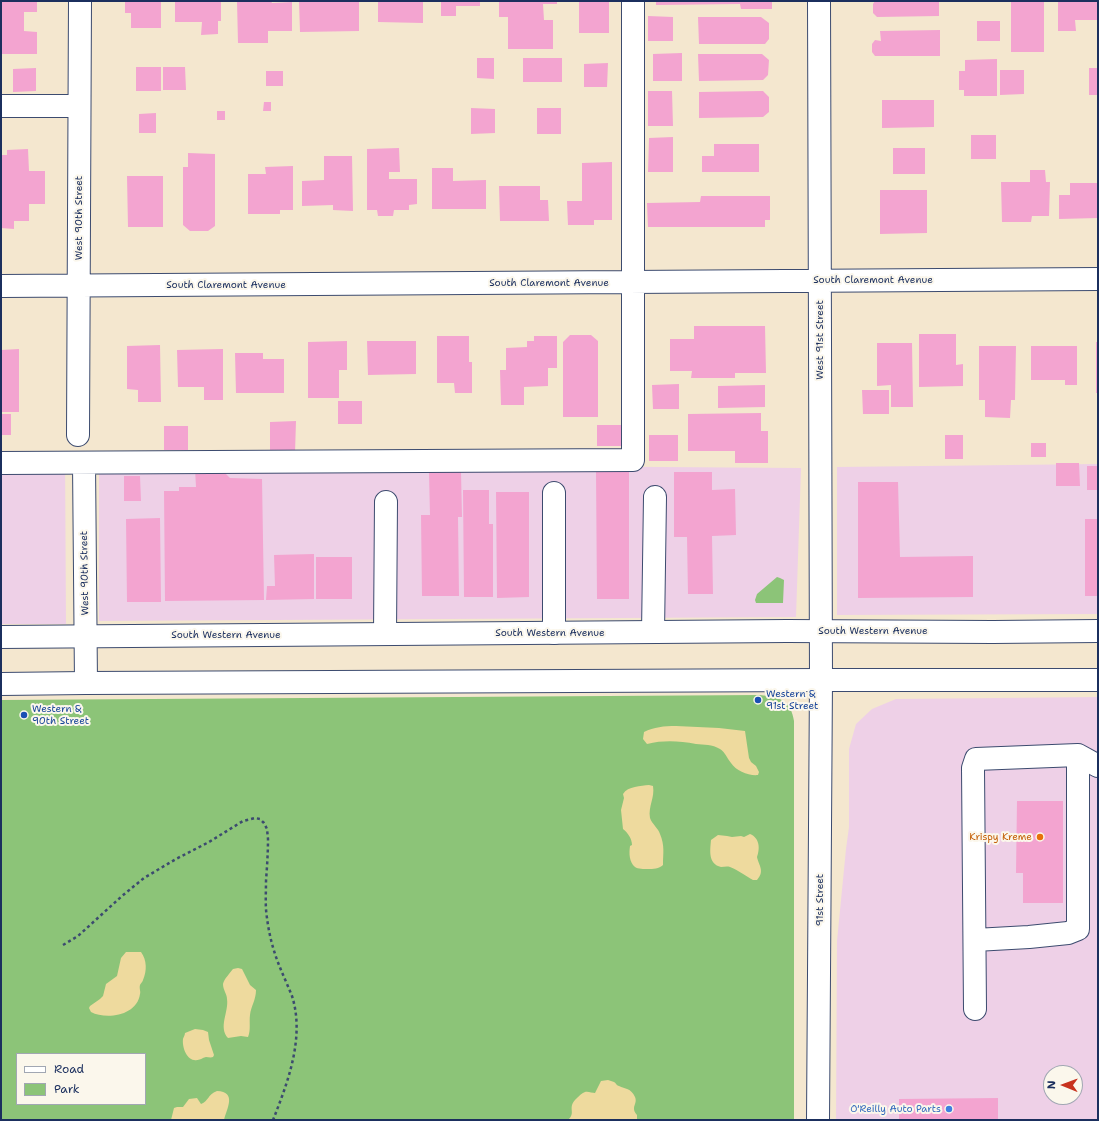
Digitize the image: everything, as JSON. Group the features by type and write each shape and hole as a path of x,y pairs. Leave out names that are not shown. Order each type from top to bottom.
{"street":[{"name":"West 90th Street","path":"78,435 80,1"},
{"path":"1,464 633,460 633,1"},
{"name":"West 91st Street","path":"819,1 821,680"},
{"path":"1,106 79,106"},
{"name":"South Claremont Avenue","path":"1,286 1098,279"},
{"name":"West 90th Street","path":"84,463 86,683"},
{"path":"554,492 554,633"},
{"path":"653,632 655,497"},
{"path":"385,634 386,502"},
{"name":"South Western Avenue","path":"1,637 821,631 1098,631"},
{"name":"91st Street","path":"818,1120 821,680"},
{"path":"1,684 1098,680"},
{"path":"975,1009 973,768 976,759 1078,755 1098,766"},
{"path":"974,940 1060,934 1078,929 1078,755"}],"path":[{"path":"63,945 78,936 144,878 244,821 255,818 260,819 267,829 268,839 265,902 268,926 278,963 292,997 297,1021 296,1045 291,1067 273,1120"}],"shaded area":[{"path":"65,453 66,624 1,624 1,454"},
{"path":"99,463 801,468 796,617 99,621"},
{"path":"1098,464 1098,614 837,615 837,467"},
{"path":"1098,697 1098,1120 836,1120 837,941 849,827 849,749 856,724 872,709 896,699"}],"green space":[{"path":"777,577 784,580 783,603 756,603 755,600 757,594"},
{"path":"760,695 773,697 783,701 790,708 794,721 794,1120 1,1120 1,700"}],"sand":[{"path":"676,726 745,731 749,758 756,766 759,772 758,775 751,775 739,771 733,766 722,750 714,746 672,741 647,744 643,739 644,732 648,730 659,727"},
{"path":"649,785 653,786 650,818 662,838 663,865 656,868 641,869 635,867 631,860 630,846 632,843 627,832 623,829 621,810 624,798 623,794 625,791 635,787"},
{"path":"750,834 756,838 758,844 759,851 757,857 761,868 761,874 757,880 753,880 730,867 721,867 717,865 712,860 711,856 711,840 718,835 744,837"},
{"path":"126,952 141,952 146,966 143,980 140,985 138,1001 127,1011 112,1016 105,1016 91,1012 89,1008 90,1006 103,996 106,984 117,976 121,958"},
{"path":"233,969 242,969 250,985 256,990 256,994 251,1012 248,1037 241,1036 228,1038 224,1029 227,997 223,984"},
{"path":"195,1029 208,1032 214,1055 213,1057 206,1057 196,1060 191,1059 185,1052 183,1039 185,1033"},
{"path":"608,1080 614,1082 618,1086 630,1090 633,1094 636,1099 634,1110 637,1115 637,1120 568,1120 572,1115 572,1105 574,1101 581,1094 585,1092 595,1093 601,1081"},
{"path":"217,1091 227,1094 229,1097 224,1120 171,1120 174,1108 183,1107 189,1099 197,1098 201,1104 211,1094"}],"building":[{"path":"1,1 37,1 37,12 24,12 24,31 37,32 37,54 1,54"},
{"path":"125,1 161,1 161,28 131,28 131,13 125,13"},
{"path":"175,1 221,1 221,21 218,21 218,34 201,35 202,22 175,22"},
{"path":"237,1 271,1 272,3 292,2 292,31 268,31 268,43 238,43"},
{"path":"299,1 359,1 359,31 300,32"},
{"path":"378,1 423,1 423,23 378,22"},
{"path":"441,1 480,1 480,6 456,6 456,16 441,16"},
{"path":"499,1 557,1 557,4 543,4 544,20 553,20 553,49 508,49 508,17 499,17"},
{"path":"579,1 609,1 609,33 579,33"},
{"path":"656,1 772,1 772,9 741,9 740,4 656,5"},
{"path":"875,1 939,1 939,16 877,17 873,13 873,4"},
{"path":"1011,1 1044,1 1044,52 1011,52"},
{"path":"1058,1 1098,1 1098,20 1075,20 1076,31 1058,31"},
{"path":"648,16 673,17 673,41 648,41"},
{"path":"698,17 761,17 769,23 769,39 765,44 699,44"},
{"path":"977,21 1000,21 1000,41 977,41"},
{"path":"940,30 940,56 875,56 872,52 872,44 875,40 881,41 880,31"},
{"path":"682,53 682,81 653,81 653,54"},
{"path":"698,54 762,54 769,60 768,75 763,80 699,81"},
{"path":"477,58 494,58 494,79 477,78"},
{"path":"523,58 562,58 562,82 523,82"},
{"path":"997,59 997,96 964,96 964,90 959,90 959,71 965,71 965,60"},
{"path":"608,63 607,87 584,87 584,64"},
{"path":"136,67 161,67 161,91 136,91"},
{"path":"163,67 185,67 186,90 163,90"},
{"path":"36,68 36,91 13,92 13,69"},
{"path":"1089,68 1098,68 1098,95 1089,95"},
{"path":"1000,70 1024,70 1024,94 1000,95"},
{"path":"266,71 283,71 283,86 266,86"},
{"path":"648,91 672,91 673,126 648,126"},
{"path":"763,91 769,97 769,112 763,117 699,118 699,92"},
{"path":"882,100 934,100 934,127 882,128"},
{"path":"264,102 271,102 271,111 263,111"},
{"path":"471,108 495,109 495,133 471,134"},
{"path":"537,108 561,108 561,134 537,134"},
{"path":"217,111 225,111 225,120 217,120"},
{"path":"156,113 156,133 139,133 139,114"},
{"path":"971,135 996,135 996,159 971,159"},
{"path":"673,137 673,172 648,172 649,138"},
{"path":"714,144 759,144 759,172 702,172 702,156 714,156"},
{"path":"399,148 400,172 389,172 389,179 417,179 417,204 409,205 409,210 394,210 393,216 378,216 377,210 367,210 367,149"},
{"path":"893,148 925,148 925,174 893,174"},
{"path":"28,149 29,171 45,171 45,204 29,204 29,221 14,221 14,229 1,228 1,155 7,155 7,150"},
{"path":"188,153 215,154 215,226 208,231 190,231 183,225 183,167 188,167"},
{"path":"324,156 352,156 353,211 333,210 333,205 302,206 302,181 324,180"},
{"path":"612,162 612,220 594,220 594,225 568,225 567,201 582,201 582,163"},
{"path":"293,166 293,210 280,210 280,214 248,214 248,174 266,174 265,167"},
{"path":"432,168 453,168 453,181 486,180 486,209 432,209"},
{"path":"1030,170 1045,170 1046,182 1050,182 1049,216 1032,216 1031,222 1002,222 1001,182 1030,182"},
{"path":"127,176 163,176 163,227 128,227"},
{"path":"1070,183 1098,183 1098,218 1059,219 1059,195 1070,195"},
{"path":"499,186 540,186 540,200 548,200 549,221 500,221"},
{"path":"880,190 927,190 927,233 880,234"},
{"path":"701,196 770,196 770,220 765,220 765,227 648,227 647,203 700,202"},
{"path":"694,326 765,326 766,373 735,373 735,378 691,378 692,371 670,371 670,339 694,339"},
{"path":"919,334 956,334 956,365 963,364 963,386 919,387"},
{"path":"570,335 591,335 598,341 598,417 563,417 563,342"},
{"path":"437,336 469,336 469,362 472,362 472,393 455,393 454,383 437,383"},
{"path":"534,336 557,336 557,368 548,368 548,386 524,387 524,405 501,405 500,370 506,370 506,348 527,347 527,341 534,341"},
{"path":"347,341 347,370 339,370 339,398 308,398 308,342"},
{"path":"367,341 416,341 416,374 368,375"},
{"path":"1096,342 1098,342 1098,393 1096,393"},
{"path":"877,343 912,343 913,407 891,407 891,385 877,386"},
{"path":"160,345 161,402 138,402 138,390 127,389 127,346"},
{"path":"979,346 1016,346 1015,400 1011,400 1010,418 985,417 985,400 979,400"},
{"path":"1031,346 1077,346 1077,385 1065,385 1065,380 1031,380"},
{"path":"19,349 19,412 1,412 1,350"},
{"path":"223,349 223,400 204,400 204,387 178,387 177,350"},
{"path":"235,353 263,353 263,359 284,359 284,393 236,393"},
{"path":"679,384 679,409 653,409 652,385"},
{"path":"765,385 765,407 718,408 718,386"},
{"path":"862,390 889,390 889,414 863,414"},
{"path":"338,401 362,401 362,424 338,424"},
{"path":"761,413 761,431 768,431 768,463 735,463 735,451 688,451 688,414"},
{"path":"1,414 11,414 11,435 1,435"},
{"path":"296,421 295,453 270,453 270,422"},
{"path":"597,425 621,425 621,446 597,446"},
{"path":"164,426 188,426 188,450 164,450"},
{"path":"649,435 678,435 678,461 649,461"},
{"path":"945,435 963,435 963,459 945,459"},
{"path":"1031,443 1046,443 1046,457 1031,457"},
{"path":"1056,463 1079,463 1080,486 1056,486"},
{"path":"1087,466 1098,466 1098,490 1087,490"},
{"path":"195,469 225,473 230,478 262,479 264,600 165,601 164,491 179,491 179,487 196,487"},
{"path":"596,471 629,471 629,599 597,599"},
{"path":"429,472 461,472 462,517 458,517 459,596 422,596 421,515 430,515"},
{"path":"674,472 712,472 712,490 735,489 736,535 712,536 713,594 688,594 687,537 674,537"},
{"path":"124,476 140,476 141,501 124,501"},
{"path":"858,482 898,482 900,557 973,556 973,597 858,598"},
{"path":"463,490 489,490 489,524 493,524 493,597 464,597"},
{"path":"496,492 529,492 529,597 497,598"},
{"path":"160,518 161,602 127,602 126,519"},
{"path":"1085,519 1098,519 1098,596 1085,596"},
{"path":"314,554 314,599 266,600 267,586 275,586 274,555"},
{"path":"316,557 352,557 352,599 316,599"},
{"name":"Krispy Kreme","path":"1017,801 1063,801 1063,903 1023,903 1023,873 1016,873"},
{"name":"O'Reilly Auto Parts","path":"998,1098 998,1120 899,1120 899,1099"}],"place":[{"name":"Western & 91st Street","path":"758,700"},
{"name":"Western & 90th Street","path":"24,715"},
{"name":"Krispy Kreme","path":"1040,837"},
{"name":"O'Reilly Auto Parts","path":"949,1109"}]}
